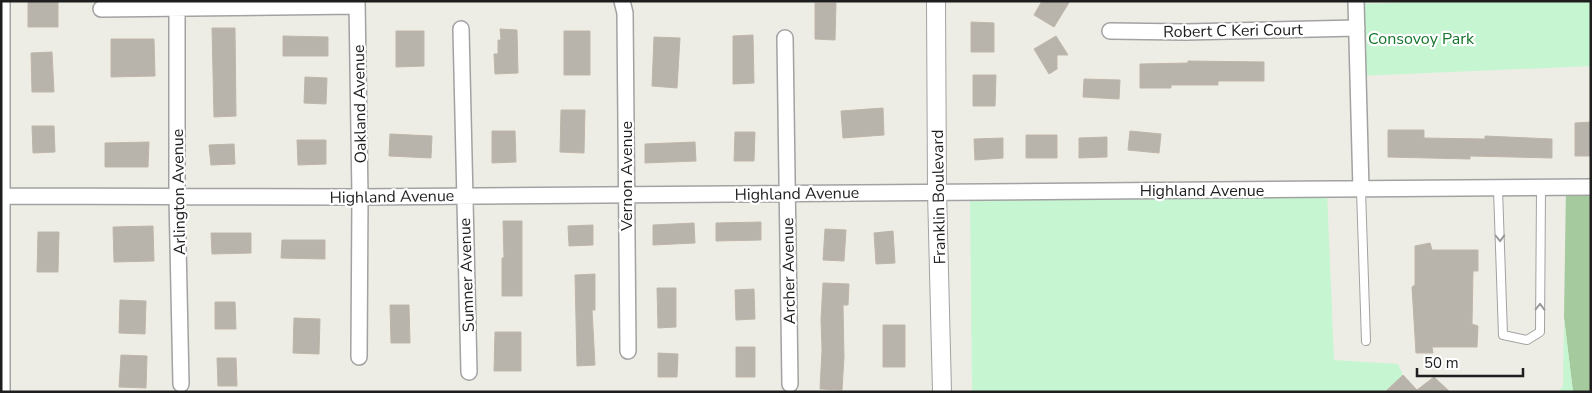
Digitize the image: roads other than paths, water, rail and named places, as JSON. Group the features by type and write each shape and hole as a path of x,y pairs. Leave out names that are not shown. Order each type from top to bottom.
{"street":[{"path":"2,1 4,196 2,392"},
{"name":"Vernon Avenue","path":"622,1 625,13 628,351"},
{"name":"Franklin Boulevard","path":"936,1 937,191 942,392"},
{"path":"1356,1 1361,190"},
{"path":"101,8 177,5 357,4"},
{"name":"Oakland Avenue","path":"357,4 360,196 359,357"},
{"name":"Arlington Avenue","path":"177,5 177,197 181,384"},
{"name":"Robert C Keri Court","path":"1110,31 1186,32 1357,28"},
{"name":"Sumner Avenue","path":"461,29 469,372"},
{"name":"Archer Avenue","path":"785,38 790,384"},
{"name":"Highland Avenue","path":"4,196 626,195 937,191 1541,189 1591,187"}],"lane":[{"path":"1498,189 1503,335 1527,340 1540,332 1541,189"},
{"path":"1361,190 1366,341"}],"park label":[{"name":"Consovoy Park","path":"1421,38"}]}
